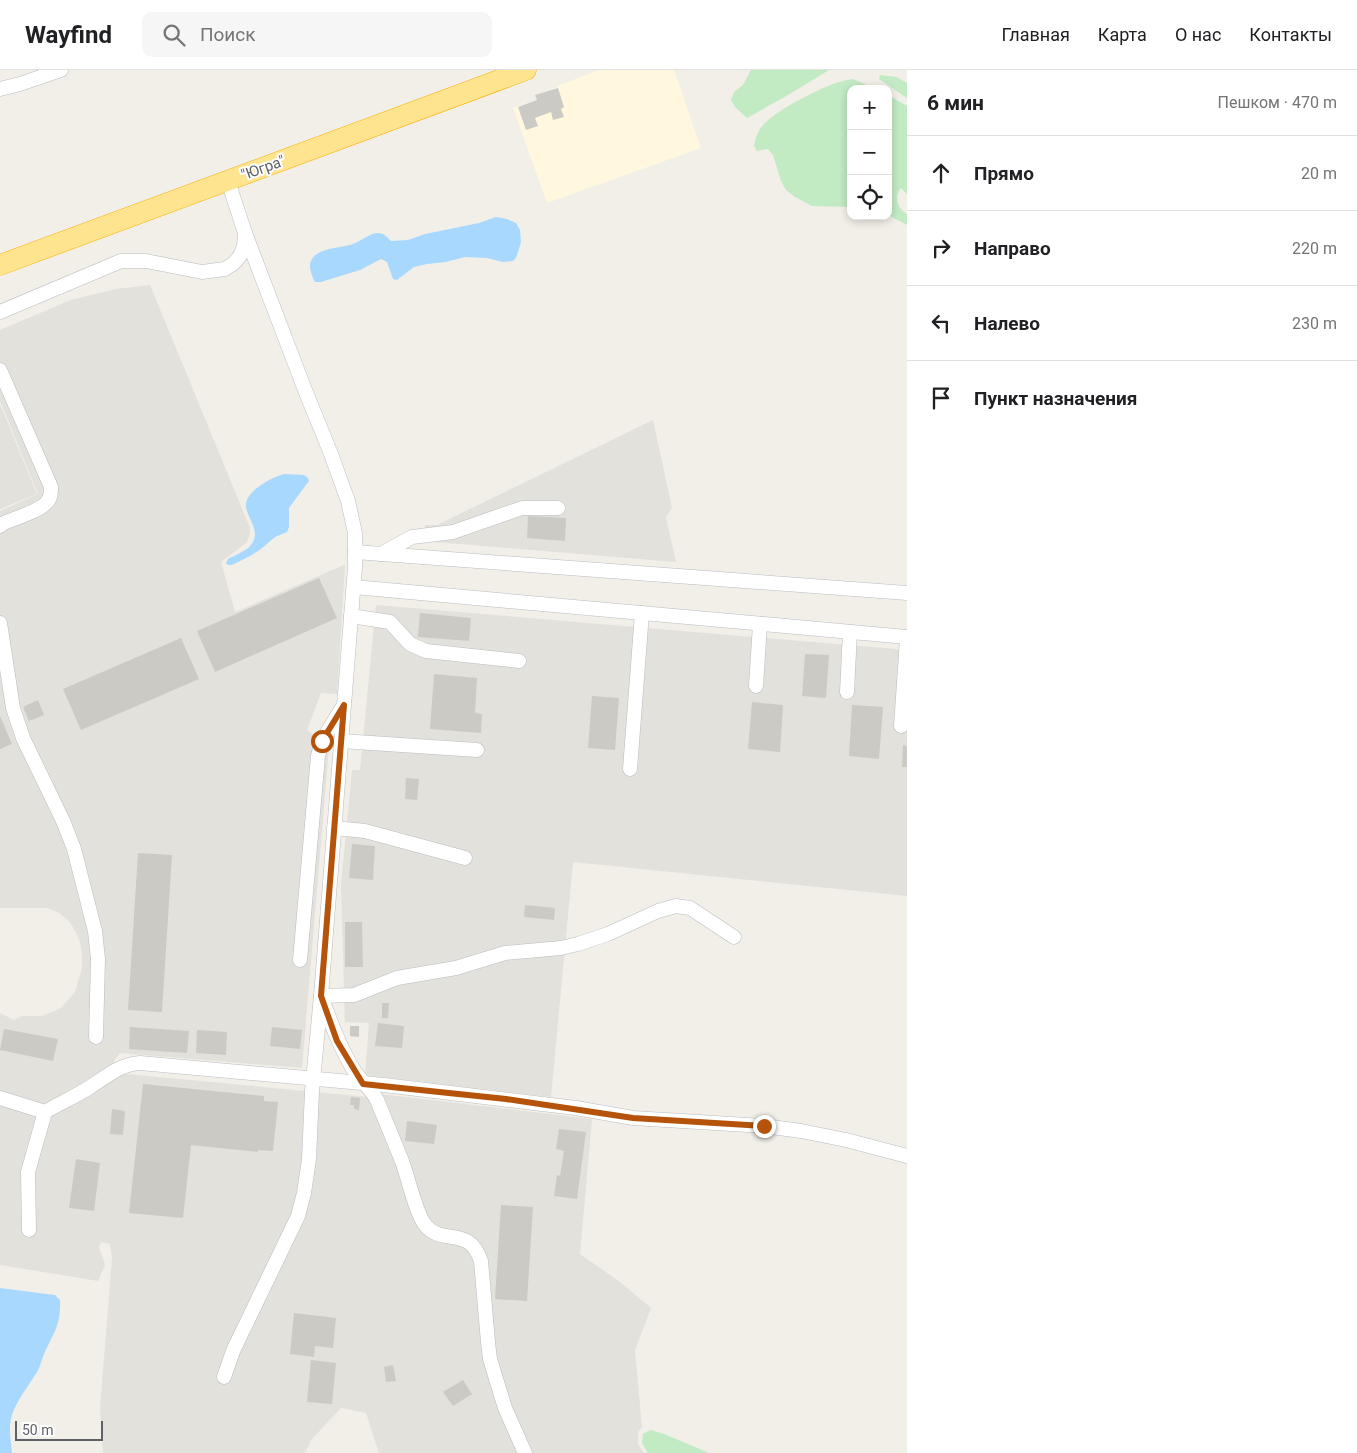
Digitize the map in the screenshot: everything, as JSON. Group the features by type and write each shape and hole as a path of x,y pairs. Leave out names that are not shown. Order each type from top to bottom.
{"highway":[{"name":"\"Югра\"","path":"0,266 526,70"}],"street":[{"path":"0,89 61,70"},
{"path":"224,1377 233,1351 298,1216 304,1193 309,1159 313,1079 354,587 355,552 355,533 352,515 340,478 245,233 228,181"},
{"path":"0,312 121,261 146,261 202,272 225,269 240,256 244,246 245,233"},
{"path":"0,370 51,487 48,502 0,526"},
{"path":"381,554 412,537 454,532 522,508 558,508"},
{"path":"355,552 907,593"},
{"path":"354,587 907,638 901,726"},
{"path":"630,769 642,613"},
{"path":"351,616 390,622 410,644 426,651 518,661"},
{"path":"0,623 16,719 74,849 95,931 98,959 96,1037"},
{"path":"756,686 760,624"},
{"path":"846,692 850,632"},
{"path":"300,960 318,756 322,741 344,705"},
{"path":"341,741 477,750"},
{"path":"334,828 365,831 465,858"},
{"path":"321,996 354,995 397,978 456,968 505,953 554,949 578,944 608,934 658,911 676,906 690,908 734,937"},
{"path":"321,996 337,1041 363,1084 372,1092 377,1100 402,1160 424,1224 436,1233 464,1239 473,1244 478,1250 481,1261 490,1359 505,1408 525,1453"},
{"path":"29,1230 28,1172 45,1112 120,1068 132,1064 313,1079 506,1099 633,1118 764,1126 837,1138 907,1156"},
{"path":"0,1098 45,1112"}],"shaded area":[{"path":"599,70 674,70 701,148 547,203 513,108 537,100 535,95"},
{"path":"150,285 250,528 250,535 246,543 221,562 235,612 345,566 337,694 321,693 307,730 329,747 302,1068 120,1053 113,1062 127,1074 367,1097 380,1094 592,1119 580,1254 620,1282 651,1308 635,1350 642,1427 638,1432 638,1444 644,1453 379,1453 366,1413 341,1408 311,1440 305,1453 103,1453 100,1408 112,1258 110,1244 101,1242 99,1247 105,1265 98,1281 0,1265 0,1013 14,1020 22,1016 42,1016 61,1008 75,992 82,968 82,954 80,942 70,922 59,913 48,908 0,908 0,511 38,494 0,401 0,330 71,300 116,289"},
{"path":"0,404 37,494 0,509"},
{"path":"653,420 672,508 666,517 676,562 424,541 425,525 437,525"},
{"path":"376,605 907,650 907,896 573,862 551,1097 365,1075 369,1023 345,1022 341,885 352,770 360,770"}],"green space":[{"path":"751,70 829,70 747,118 736,108 731,100 734,92 743,85"},
{"path":"880,75 896,77 907,83 907,98 892,88 892,85 888,85 879,79"},
{"path":"853,79 867,85 847,85 847,207 812,206 786,190 781,181 773,155 768,149 757,151 754,146 761,127 773,116 795,102 832,84"},
{"path":"892,97 907,106 907,194 901,188 897,198 899,206 907,214 907,225 892,217"},
{"path":"651,1430 709,1453 648,1453 642,1443 643,1434"}],"water":[{"path":"496,217 516,223 520,230 521,242 516,258 513,261 503,262 487,258 465,257 414,267 397,280 393,279 387,262 381,259 360,270 321,282 315,282 312,275 311,261 319,252 353,244 372,234 382,234 391,241 408,240 425,234 479,223"},
{"path":"284,474 304,475 309,481 289,508 289,527 287,532 275,537 250,556 232,565 228,565 226,563 228,559 246,549 254,540 255,531 246,508 249,496 259,486"},
{"path":"0,1288 55,1295 60,1300 56,1328 38,1370 19,1399 12,1415 10,1429 12,1453 0,1453"}],"building":[{"path":"558,88 564,107 561,109 564,117 553,120 551,112 535,118 538,126 526,130 518,107 537,100 535,95"},
{"path":"528,516 566,518 565,541 527,538"},
{"path":"319,578 337,618 215,672 197,631"},
{"path":"420,613 471,618 469,641 418,637"},
{"path":"181,638 199,679 81,730 63,689"},
{"path":"805,654 829,655 826,698 802,696"},
{"path":"434,674 477,678 475,713 482,714 481,733 430,729"},
{"path":"592,696 619,698 615,750 588,748"},
{"path":"38,700 44,715 29,721 23,707"},
{"path":"752,702 783,705 780,752 748,749"},
{"path":"852,705 883,707 879,759 849,756"},
{"path":"0,716 12,744 0,749"},
{"path":"903,745 907,746 907,767 902,767"},
{"path":"406,778 419,779 417,800 405,799"},
{"path":"352,844 375,846 373,880 349,878"},
{"path":"138,853 172,855 162,1012 128,1010"},
{"path":"525,905 555,908 554,920 524,917"},
{"path":"345,922 362,922 363,967 345,967"},
{"path":"382,1003 389,1003 388,1018 382,1018"},
{"path":"378,1023 404,1026 402,1048 375,1046"},
{"path":"350,1026 359,1026 359,1037 350,1036"},
{"path":"130,1027 189,1031 187,1053 129,1049"},
{"path":"272,1027 302,1030 300,1049 270,1046"},
{"path":"4,1029 58,1039 53,1061 0,1050"},
{"path":"197,1030 227,1032 226,1055 196,1053"},
{"path":"143,1084 264,1096 264,1101 278,1102 273,1151 258,1150 258,1152 191,1145 183,1218 129,1213"},
{"path":"351,1097 360,1098 359,1110 354,1109 354,1105 350,1105"},
{"path":"112,1109 125,1111 123,1135 110,1134"},
{"path":"407,1121 437,1125 434,1144 405,1141"},
{"path":"559,1129 586,1132 577,1199 554,1196 557,1175 560,1176 564,1151 556,1149"},
{"path":"76,1159 100,1163 94,1211 69,1208"},
{"path":"501,1205 533,1207 527,1301 495,1299"},
{"path":"294,1313 336,1318 333,1348 315,1346 314,1357 290,1354"},
{"path":"311,1360 336,1363 332,1404 307,1402"},
{"path":"393,1365 396,1381 386,1382 384,1367"},
{"path":"463,1380 472,1394 453,1406 443,1392"}],"route":[{"path":"322,741 344,705 321,996 337,1041 363,1084 506,1099 633,1118 764,1126"}]}
